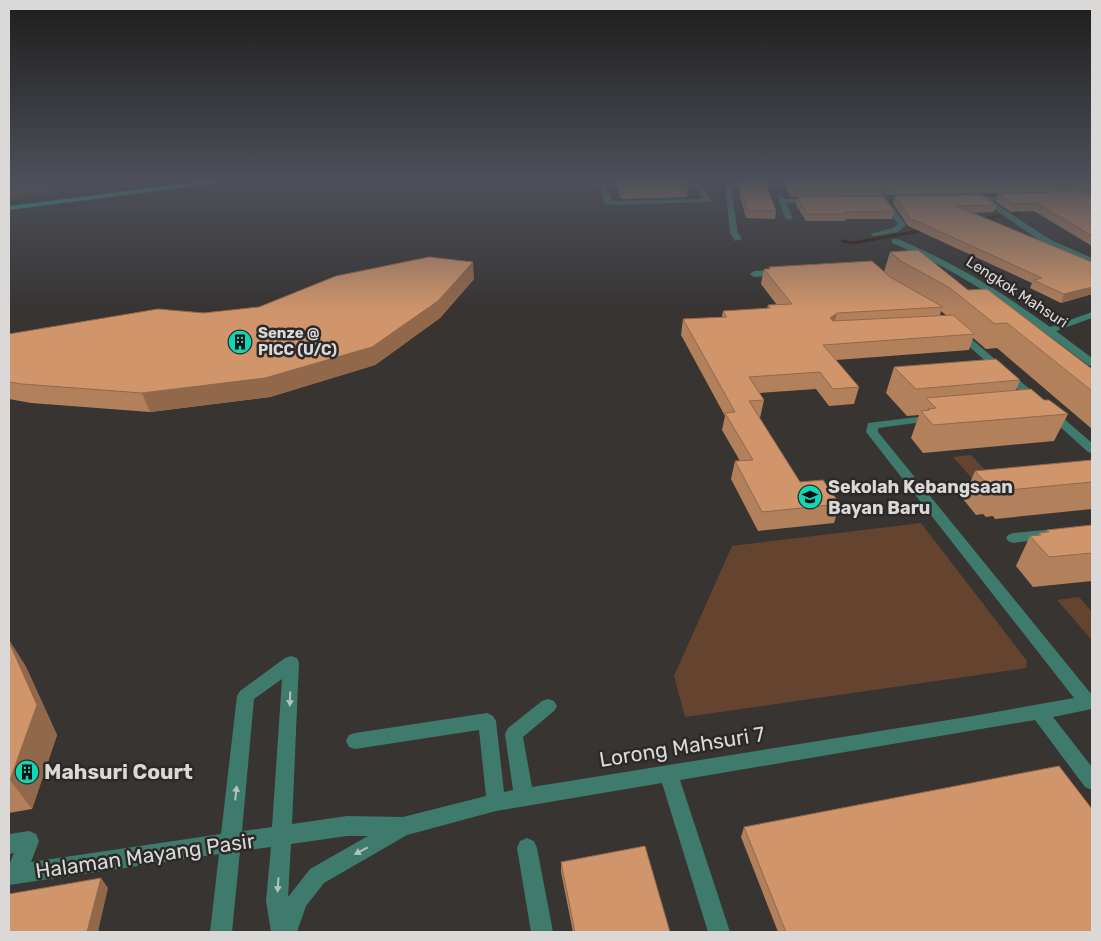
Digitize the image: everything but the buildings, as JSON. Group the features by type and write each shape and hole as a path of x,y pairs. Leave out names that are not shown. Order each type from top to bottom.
{"street":[{"path":"733,224 734,233 738,239"},
{"path":"874,234 895,230 901,224"},
{"path":"1021,224 1048,242 1092,261"},
{"name":"Lengkok Mahsuri","path":"895,241 943,262 1049,330 1092,363"},
{"path":"754,274 792,272"},
{"path":"1049,330 1092,315"},
{"path":"952,326 1092,449"},
{"path":"1026,410 1046,408"},
{"path":"950,417 872,425 872,432 1090,702"},
{"path":"1012,538 1066,533"},
{"path":"221,932 246,696 291,662 277,901 284,932"},
{"name":"Lorong Mahsuri 7","path":"281,837 347,826 403,827 496,802 1090,702"},
{"path":"524,798 514,734 548,706"},
{"path":"1039,712 1092,780"},
{"path":"356,741 487,721 496,802"},
{"path":"668,773 719,932"},
{"path":"284,932 298,900 317,876 403,827"},
{"name":"Halaman Mayang Pasir","path":"13,874 231,842 281,837"},
{"path":"9,844 29,841 13,874"},
{"path":"527,848 542,932"}],"shaded area":[{"path":"971,455 998,484 979,486 953,457"},
{"path":"921,523 1027,661 1026,668 685,717 674,676 732,546"},
{"path":"1079,597 1092,612 1092,640 1057,600"}],"waterway":[{"path":"842,241 853,243 925,230"}],"place":[{"name":"Senze @ PICC (U/C)","path":"240,342"},
{"name":"Sekolah Kebangsaan Bayan Baru","path":"810,497"},
{"name":"Mahsuri Court","path":"27,772"}]}
